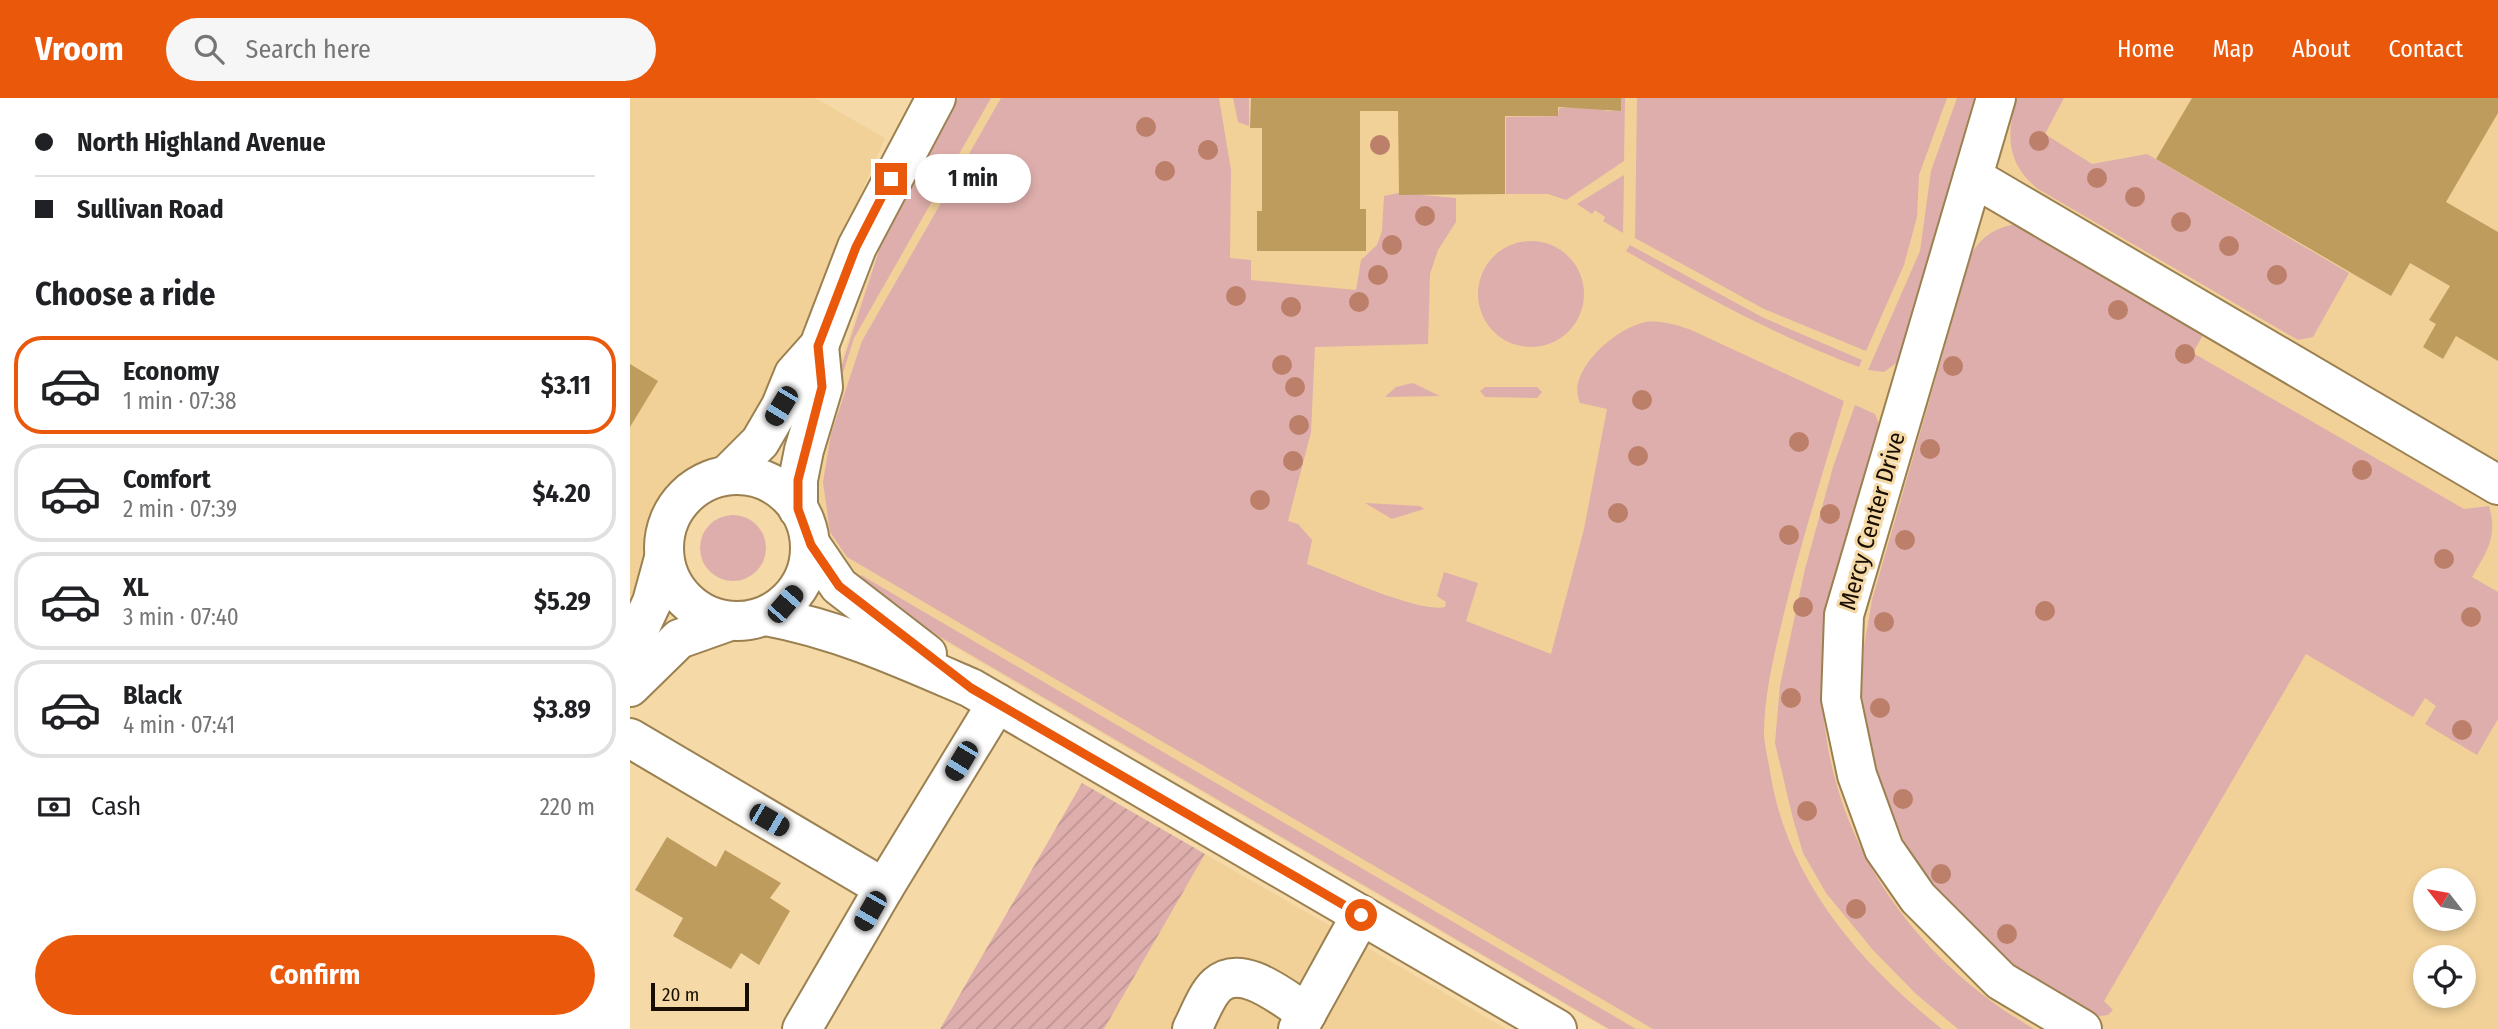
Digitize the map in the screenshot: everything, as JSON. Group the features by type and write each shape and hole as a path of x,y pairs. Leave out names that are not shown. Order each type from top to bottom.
{"street":[{"path":"630,649 652,602 664,558 664,539 678,504 707,481 727,474 760,442 781,406 794,374 818,346 866,227 936,98"},
{"name":"Mercy Center Drive","path":"1996,98 1844,615 1841,699 1857,775 1884,849 1918,898 2001,981 2082,1029"},
{"path":"1973,177 2498,485"},
{"path":"798,509 798,480 822,387 818,346"},
{"path":"727,474 766,481 784,492 798,509 811,545 839,586 984,696"},
{"path":"630,687 679,639 727,622 766,616 785,604 799,587 808,567 811,545"},
{"path":"664,558 671,581 685,601 704,614 727,622"},
{"path":"766,616 799,622 871,645 984,696 1557,1029"},
{"path":"802,1029 884,888 984,696"},
{"path":"630,738 884,888"},
{"path":"1192,1029 1215,986 1237,978 1251,980 1303,1021 1361,915"}],"shaded area":[{"path":"630,98 815,98 885,138 767,411 730,453 695,469 671,500 657,552 630,627"},
{"path":"958,98 991,98 854,338 829,417 815,448 880,247"},
{"path":"959,98 2498,98 2498,1029 1607,1029 873,598 819,538 810,497 831,392 866,283 929,151"},
{"path":"1001,98 1219,98 1231,170 1230,258 1251,260 1251,280 1356,290 1361,260 1377,245 1382,231 1384,196 1398,193 1456,198 1456,222 1438,250 1430,274 1428,344 1315,347 1311,432 1288,521 1298,524 1312,540 1307,564 1377,592 1417,604 1445,607 1446,602 1437,596 1444,572 1478,583 1466,621 1551,654 1584,529 1607,409 1580,403 1577,391 1580,378 1587,365 1608,341 1634,326 1657,322 1689,329 1844,401 1799,554 1778,637 1766,702 1765,746 1780,815 1794,852 1812,886 1857,948 1912,1004 1942,1029 1653,1029 847,557 830,532 823,482 831,434 862,341"},
{"path":"1233,98 1249,98 1249,126 1238,122"},
{"path":"1621,98 1625,98 1624,161 1566,200 1548,194 1506,194 1506,117 1558,116 1559,108 1604,107 1605,111 1621,111"},
{"path":"1637,98 1947,98 1919,175 1917,217 1904,265 1866,351 1764,309 1635,238"},
{"path":"1957,98 1974,98 1899,361 1884,372 1868,370 1920,251 1931,171"},
{"path":"2017,98 2064,98 2045,134 2092,164 2147,154 2349,273 2313,337 2298,340 2038,189 2020,169 2011,148 2011,124"},
{"path":"1624,175 1623,233 1603,221 1605,217 1595,210 1592,214 1577,204"},
{"path":"2017,224 2204,333 2193,353 2464,509 2489,506 2492,527 2489,543 2472,577 2498,592 2498,719 2477,755 2425,724 2436,706 2425,698 2413,717 2306,654 2104,1001 2113,1010 2108,1015 2093,1017 2021,974 1930,884 1909,853 1873,766 1861,700 1864,646 1872,600 1971,256 1978,244 1989,234"},
{"path":"1531,241 1551,245 1568,257 1580,274 1584,294 1580,314 1568,331 1551,343 1531,347 1511,343 1494,331 1482,314 1478,294 1482,274 1494,257 1511,245"},
{"path":"1630,245 1762,317 1862,360 1859,367 1799,342 1711,299 1626,251"},
{"path":"1413,383 1440,396 1385,397 1396,387"},
{"path":"1485,387 1537,387 1542,392 1537,398 1485,397 1480,391"},
{"path":"1855,405 1875,414 1880,426 1826,622 1822,685 1828,746 1843,803 1866,857 1897,908 1936,953 1982,994 2034,1029 1958,1029 1916,994 1873,950 1826,893 1803,853 1793,819 1775,743 1780,685 1805,569 1833,467"},
{"path":"1365,503 1420,506 1424,509 1392,519"},
{"path":"733,515 746,518 756,525 763,535 766,548 763,561 756,571 746,578 733,581 720,578 710,571 703,561 700,548 703,535 710,525 720,518"},
{"path":"861,575 1636,1029 1609,1029 879,601 854,584"},
{"path":"1082,783 1205,854 1104,1029 940,1029"},
{"path":"1205,854 1332,927 1506,1029 1104,1029"}],"building":[{"path":"1251,98 1621,98 1621,111 1558,107 1558,116 1505,116 1505,194 1399,195 1398,111 1360,111 1360,209 1366,209 1366,251 1257,251 1257,211 1262,211 1262,128 1250,128"},
{"path":"2192,98 2498,98 2498,113 2446,202 2498,232 2498,361 2456,336 2443,359 2423,347 2436,324 2429,320 2450,286 2410,263 2391,296 2156,159"},
{"path":"630,364 658,381 630,427"},
{"path":"667,837 716,867 725,850 781,883 770,898 790,911 759,965 741,953 731,969 673,936 683,918 635,890"}],"route":[{"path":"891,179 856,247 818,346 822,387 798,480 798,509 811,545 839,586 971,688 1361,915"}]}
